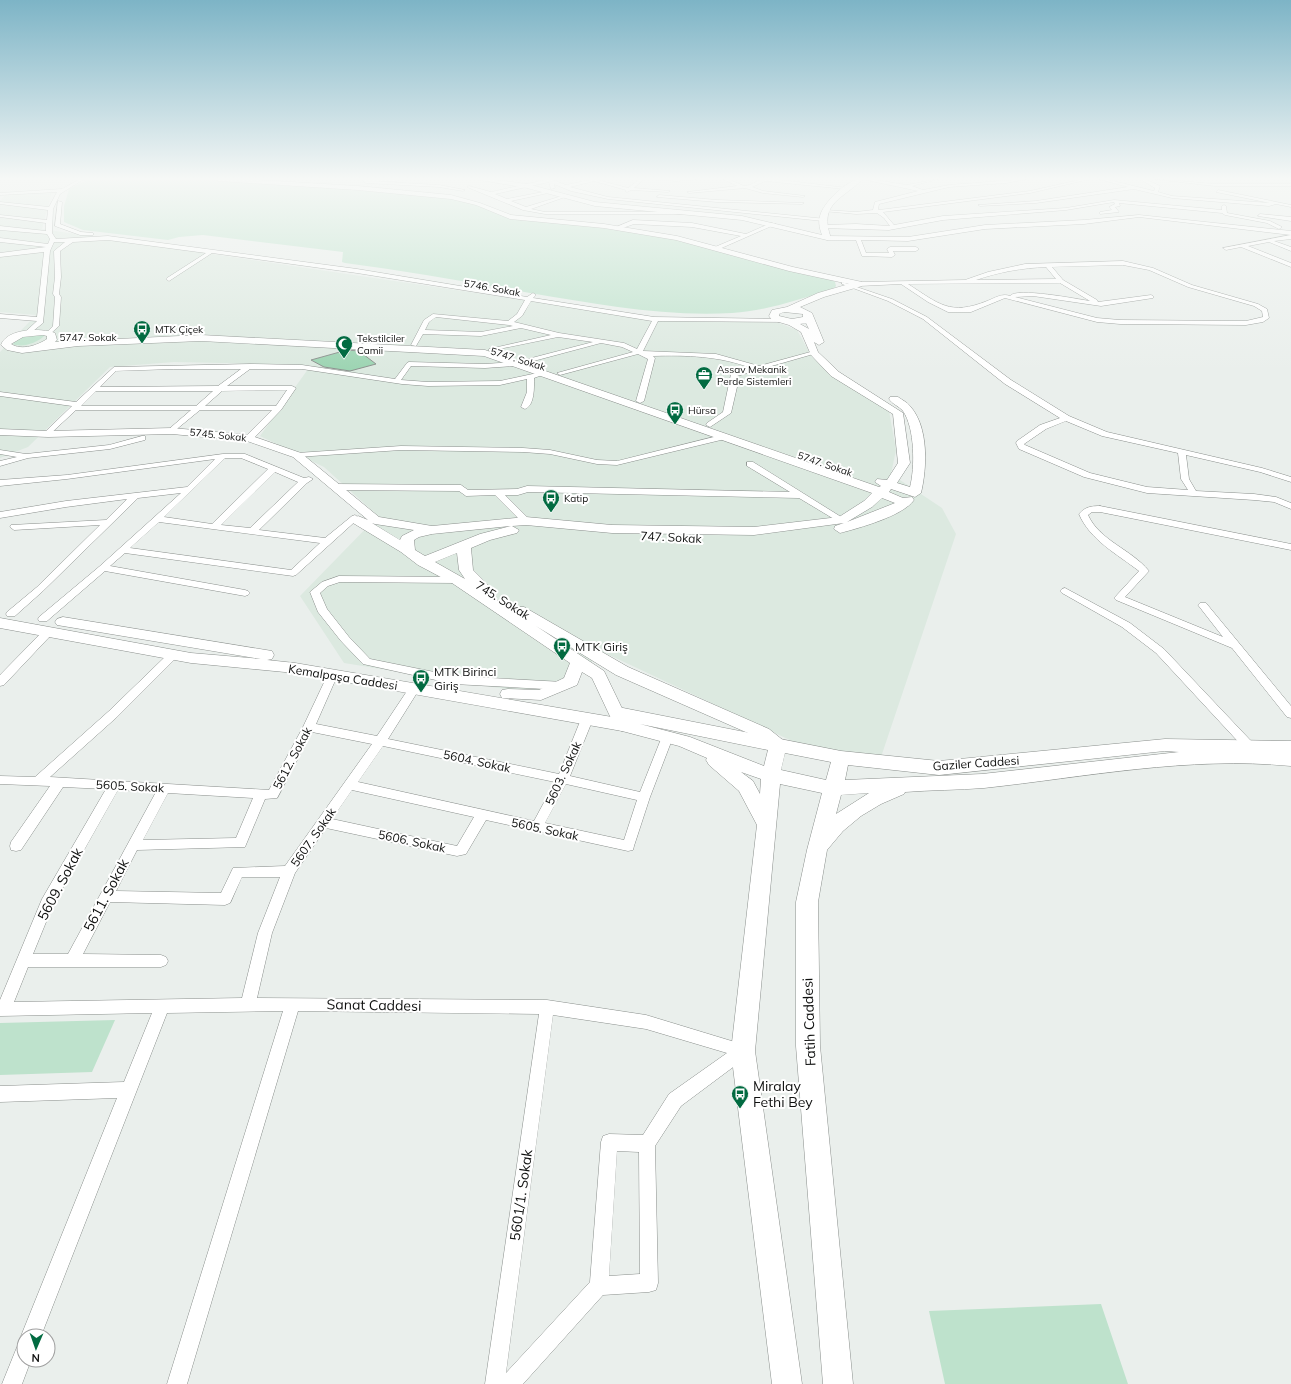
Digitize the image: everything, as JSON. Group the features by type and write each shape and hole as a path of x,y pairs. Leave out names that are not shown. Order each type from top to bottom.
{"main road":[{"path":"700,244 857,285"},
{"path":"828,277 834,287 831,292"},
{"path":"814,353 805,331 786,321 775,318 775,312 789,309 821,295 857,285"},
{"path":"842,289 868,291"},
{"path":"786,321 802,321 808,316 810,306 821,295"},
{"path":"789,309 800,310 808,316 825,355 831,363 886,393 908,411 913,421 919,463 919,481 916,493"},
{"path":"12,348 8,347 7,342 24,334"},
{"path":"0,336 24,334 51,335 48,342 37,346 0,348"},
{"name":"5747. Sokak","path":"51,335 102,338 206,334 243,335 491,350 710,425 916,493"},
{"name":"5747. Sokak","path":"37,346 202,338 485,353 868,487 905,503"},
{"name":"747. Sokak","path":"432,530 526,521 612,529 754,531 842,520 868,504 890,484 904,463 898,413 835,374 814,353"},
{"name":"5745. Sokak","path":"0,432 48,434 172,431 250,438 297,455 375,520 432,530"},
{"name":"5745. Sokak","path":"0,439 142,438 188,436 241,444 289,463 306,480 355,518 406,549"},
{"name":"747. Sokak","path":"423,562 517,528 724,540 771,539 841,528 876,516 905,503 916,493"},
{"path":"406,549 407,539 415,534 432,530 454,538 464,546"},
{"name":"745. Sokak","path":"464,546 462,563 470,579 501,599 622,671 763,733 778,745"},
{"name":"745. Sokak","path":"406,549 423,562 457,580 598,675 619,719"},
{"name":"Kemalpaşa Caddesi","path":"4,616 173,655 295,668 587,719 619,719"},
{"name":"Kemalpaşa Caddesi","path":"46,625 508,694 619,719 676,738"},
{"path":"508,694 541,695 563,686 571,681 578,662"},
{"name":"Gaziler Caddesi","path":"619,719 778,745 841,758 939,768 1165,745 1248,745 1291,747"},
{"path":"676,738 770,775 833,788 917,784"},
{"path":"676,738 720,763 746,786 767,826"},
{"path":"778,745 770,775 767,826 746,1031 742,1051 787,1384"},
{"name":"Gaziler Caddesi","path":"917,784 982,781 1181,758 1257,756 1291,758"},
{"name":"Fatih Caddesi","path":"838,1384 808,1046 807,902 817,850 841,758"},
{"path":"817,850 829,832 844,818 862,805 896,790 917,784"}],"street":[{"path":"22,244 48,248"},
{"path":"24,334 40,323 48,248 50,244"},
{"path":"51,335 56,326 58,297 56,294 58,277 57,252 62,246 67,244"},
{"name":"5746. Sokak","path":"153,244 213,251"},
{"name":"5746. Sokak","path":"158,244 357,271 661,316 735,317 775,312"},
{"path":"718,248 728,244"},
{"path":"860,244 864,255 892,255 890,249 916,249"},
{"path":"1226,248 1259,244"},
{"path":"1276,244 1291,249"},
{"path":"1242,246 1291,265"},
{"path":"0,255 48,248"},
{"path":"169,279 213,251"},
{"path":"965,282 990,272 1018,267 1100,263 1137,265 1163,273 1190,286 1256,305 1265,310 1266,318 1261,322 1246,323 1120,322 1097,320 1006,296"},
{"path":"1048,266 1061,281 1101,304"},
{"path":"857,285 901,282 1061,281"},
{"path":"901,282 930,301 948,310 971,310 1006,296 1032,294 1101,304 1151,297"},
{"path":"857,285 890,300"},
{"path":"857,285 925,318 1008,382 1049,406 1066,418 1105,434 1262,470 1291,480"},
{"name":"5746. Sokak","path":"531,297 656,318 786,321"},
{"path":"509,323 520,315 531,297"},
{"path":"414,345 426,321 435,315 509,323 559,335 624,345 652,358 640,401"},
{"path":"0,316 40,319"},
{"path":"641,353 656,318"},
{"path":"420,332 481,334 520,326"},
{"path":"491,350 559,335"},
{"path":"526,361 604,342"},
{"path":"560,373 641,353 689,353 742,361 758,368"},
{"path":"710,425 727,413 733,387 732,375 814,353"},
{"path":"397,381 409,364 485,366 514,364"},
{"path":"48,434 114,369 250,366 302,367 397,381 468,384 500,382 542,374"},
{"path":"172,431 219,388 250,366"},
{"path":"525,407 531,392 530,377"},
{"path":"94,389 292,388 278,408 250,438"},
{"path":"0,394 76,406 278,408"},
{"path":"1066,418 1043,427 1020,443 1022,447 1087,475 1148,490 1193,492 1269,499 1291,506"},
{"path":"0,429 19,432 21,434"},
{"path":"297,455 401,448 523,450 550,452 597,462 617,463 722,437"},
{"path":"0,464 27,456 110,447 142,438"},
{"path":"0,452 27,456"},
{"path":"1182,452 1185,479 1193,492"},
{"path":"308,465 324,454"},
{"path":"0,490 3,483 81,476 223,456 242,456 273,469 306,480 253,531"},
{"path":"0,682 46,625 121,550 189,490 223,456"},
{"path":"750,464 842,520"},
{"path":"215,526 273,469"},
{"path":"335,487 461,488 466,493 518,492 527,489 801,495"},
{"path":"0,515 66,504 189,490"},
{"path":"498,493 526,521"},
{"path":"4,616 40,590 135,496"},
{"path":"1236,646 1119,598 1144,571 1096,534 1084,519 1083,514 1090,509 1100,509 1291,548"},
{"path":"121,550 293,574 327,541 355,518"},
{"path":"156,519 327,541"},
{"path":"14,527 110,522"},
{"path":"103,568 246,593"},
{"path":"457,580 339,579 325,584 315,592 322,610 345,639 367,662 454,680 563,686"},
{"path":"1065,591 1126,625 1160,651 1248,745"},
{"path":"1203,605 1291,714"},
{"path":"37,782 113,714 173,655"},
{"name":"5612. Sokak","path":"132,844 240,842 261,794 273,794 309,727 333,674"},
{"name":"5607. Sokak","path":"248,1004 265,933 290,871 322,822 380,742 415,688"},
{"name":"5603. Sokak","path":"537,827 563,779 587,719"},
{"name":"5604. Sokak","path":"309,727 644,797"},
{"name":"5605. Sokak","path":"349,785 628,846 644,797 676,738"},
{"name":"5605. Sokak","path":"0,780 60,782 261,794"},
{"path":"16,846 60,782"},
{"name":"5609. Sokak","path":"2,1009 24,961 47,903 115,785"},
{"name":"5611. Sokak","path":"72,960 132,844 164,788"},
{"name":"5606. Sokak","path":"322,822 457,851 461,850 482,815"},
{"path":"105,896 225,899 238,872 290,871"},
{"path":"24,961 161,961"},
{"name":"Sanat Caddesi","path":"2,1009 248,1004 547,1007 646,1022 742,1051"},
{"path":"177,1384 293,1004"},
{"path":"34,1328 162,1006"},
{"name":"5601/1. Sokak","path":"495,1384 547,1007"},
{"path":"599,1286 649,1283 647,1144 675,1100 742,1051"},
{"path":"0,1094 129,1090"},
{"path":"510,1384 599,1286 609,1142 647,1144"},
{"path":"12,1384 18,1368"}],"shaded area":[{"path":"0,244 141,244 660,320 779,323 797,330 812,357 832,375 889,411 896,450 891,474 942,508 956,534 880,760 792,741 605,653 542,695 344,663 300,596 378,516 324,467 260,436 311,365 174,362 110,367 28,447 0,458 0,352 36,315 0,312"}],"green space":[{"path":"274,244 697,244 829,278 835,282 836,286 832,290 758,310 707,314 681,313 631,309 345,263 342,262 343,252"},
{"path":"42,334 44,336 33,343 21,345 13,344 22,337"},
{"path":"115,1020 92,1072 0,1075 0,1023"},
{"path":"1101,1304 1128,1384 945,1384 929,1311"}],"building":[{"name":"Tekstilciler Camii","path":"347,350 359,351 376,364 350,371 324,367 311,360"}],"place":[{"name":"MTK Çiçek","path":"142,344"},
{"name":"Tekstilciler Camii","path":"344,359"},
{"name":"Assav Mekanik Perde Sistemleri","path":"704,390"},
{"name":"Hürsa","path":"675,425"},
{"name":"Katip","path":"551,513"},
{"name":"MTK Giriş","path":"562,661"},
{"name":"MTK Birinci Giriş","path":"421,693"},
{"name":"Miralay Fethi Bey","path":"740,1109"}]}
